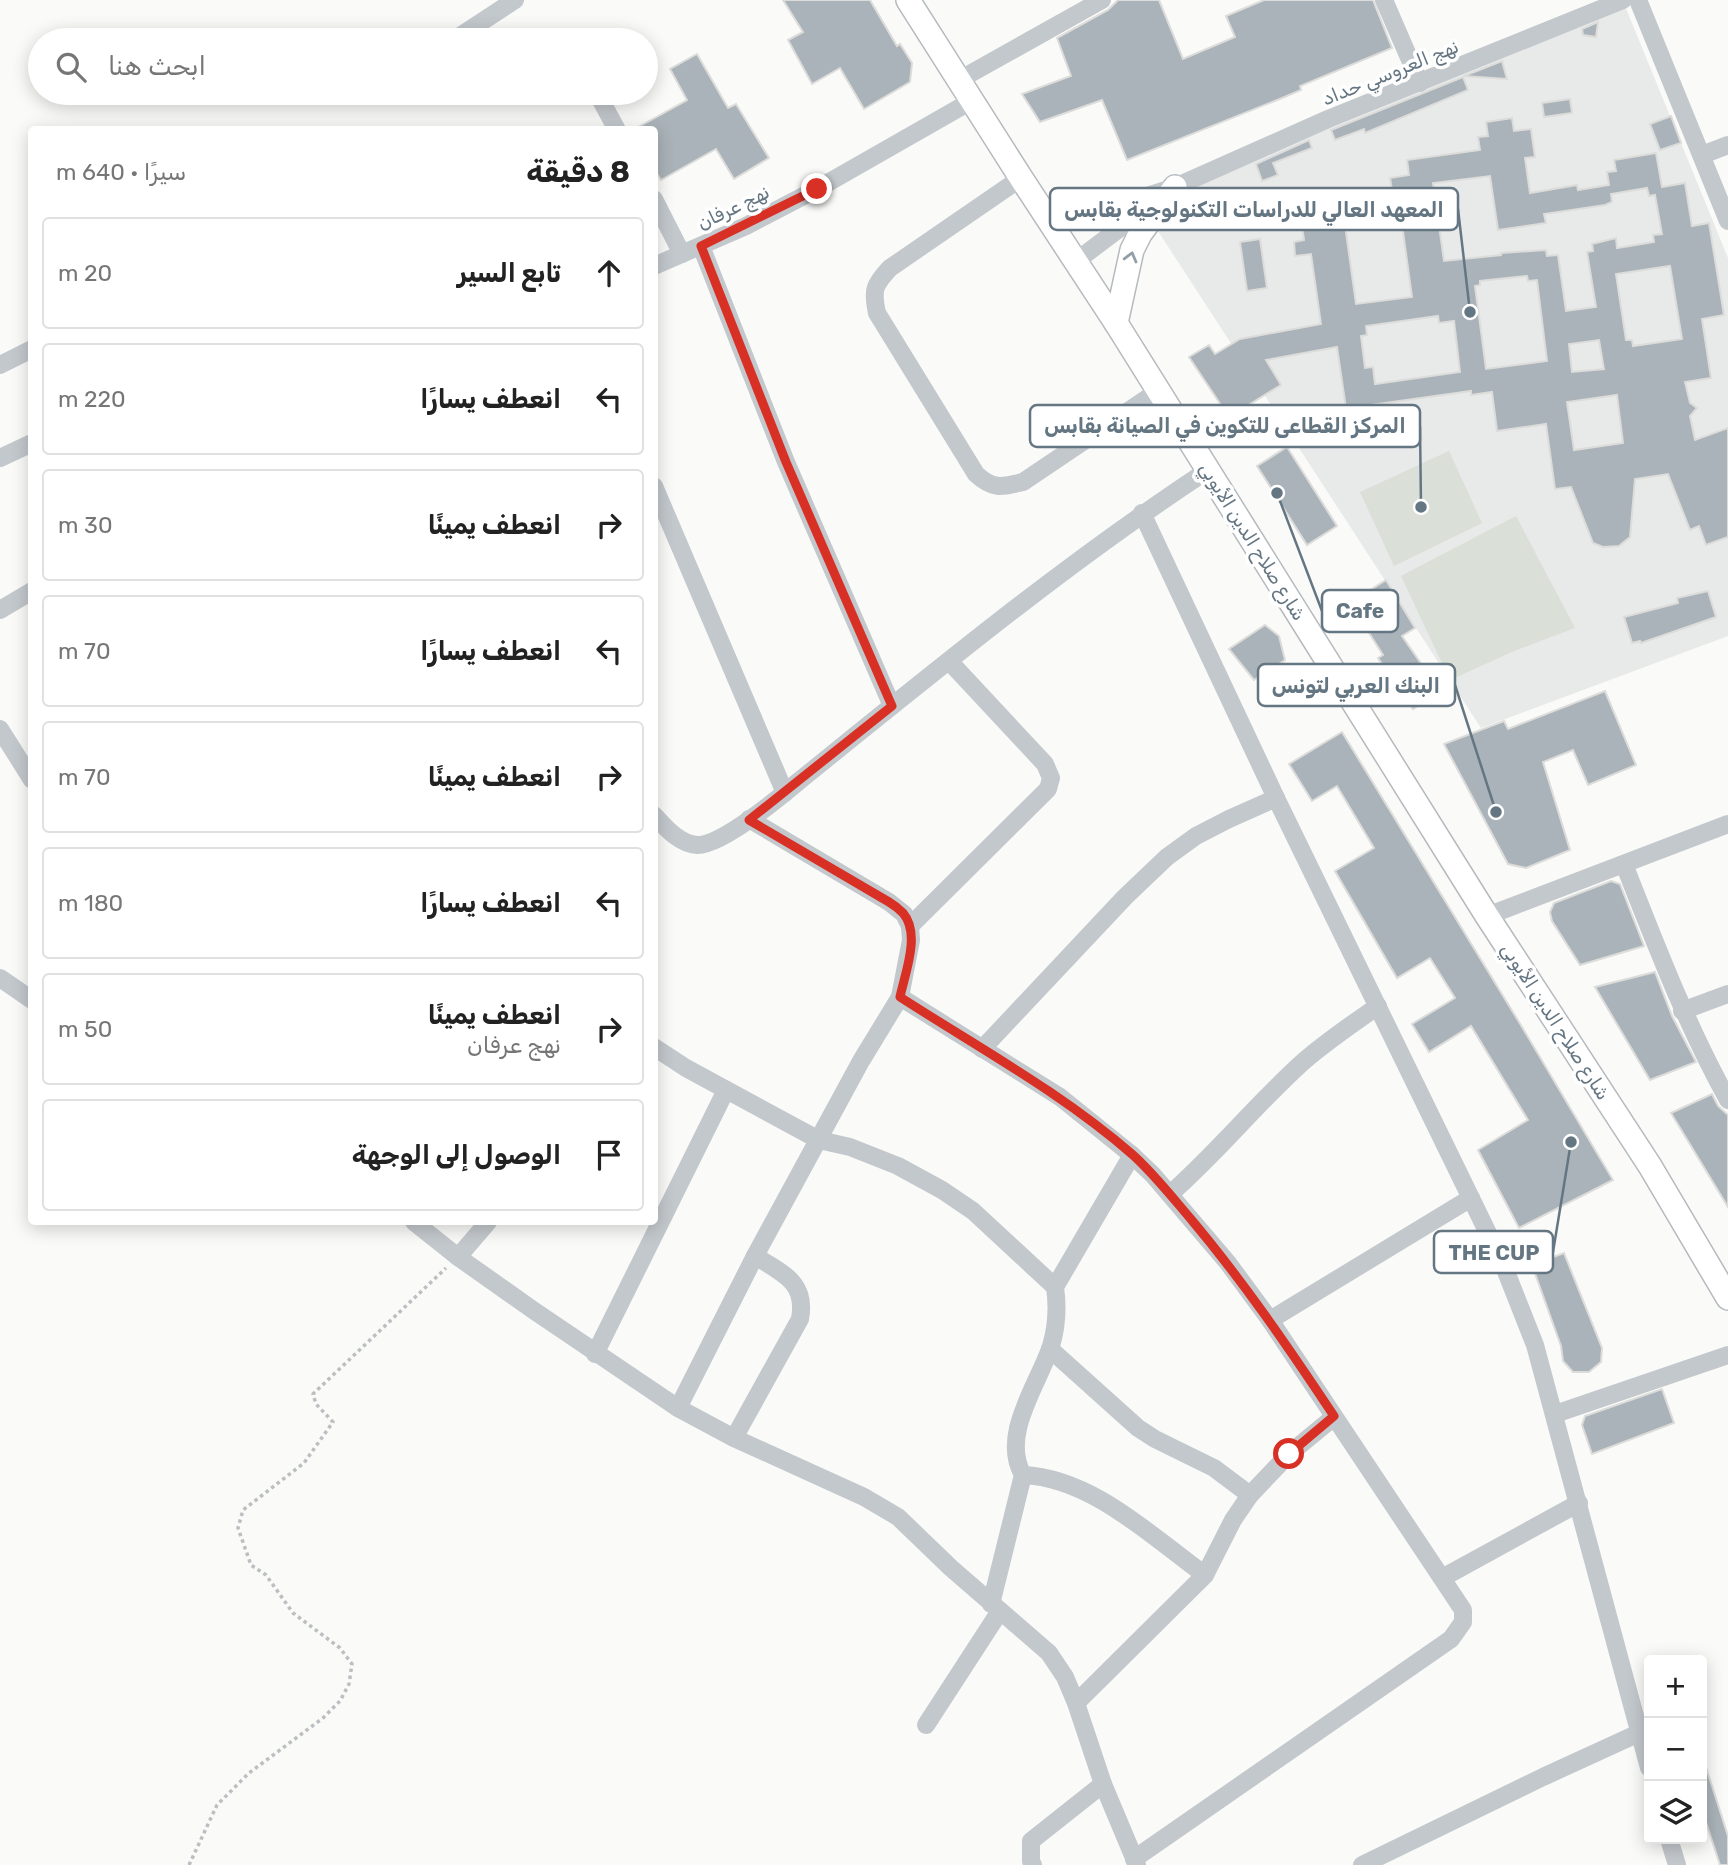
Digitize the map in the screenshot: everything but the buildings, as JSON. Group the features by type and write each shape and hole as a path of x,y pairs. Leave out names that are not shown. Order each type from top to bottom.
{"main road":[{"name":"شارع صلاح الدين الأيوبي","path":"908,0 1020,178 1116,323 1487,916 1650,1167 1728,1298"},
{"path":"1116,323 1132,250 1140,233 1175,187"}],"street":[{"path":"472,28 515,0"},
{"path":"959,80 1102,0"},
{"path":"1384,0 1420,83"},
{"name":"نهج العروسي حداد","path":"1175,187 1328,119 1623,0"},
{"path":"1638,0 1728,221"},
{"name":"نهج عرفان","path":"658,264 817,189 973,100"},
{"path":"603,105 615,126"},
{"path":"1702,155 1728,145"},
{"path":"1020,178 890,268 878,281 873,295 877,313 976,474 988,485 1006,486 1023,482 1158,391"},
{"path":"1052,226 1175,187"},
{"path":"1075,262 1175,187"},
{"path":"658,207 682,254"},
{"path":"701,246 786,462 892,706"},
{"path":"0,365 28,351"},
{"path":"0,458 28,445"},
{"path":"658,819 672,833 697,845 723,836 749,820 1033,594 1142,513 1208,470"},
{"path":"658,495 785,793"},
{"path":"1142,513 1276,798 1503,1264 1535,1345 1644,1749"},
{"path":"0,610 28,594"},
{"path":"910,926 1048,789 1051,778 1045,764 948,661"},
{"path":"0,729 28,774"},
{"path":"982,1049 1125,897 1167,857 1218,824 1276,798"},
{"path":"678,1408 755,1256 861,1061 900,997 911,940 910,926 904,914 889,902 749,820"},
{"path":"1487,916 1728,824"},
{"path":"1624,864 1682,1011 1728,1100"},
{"path":"0,978 28,997"},
{"path":"1682,1011 1728,994"},
{"path":"418,1225 458,1257 595,1354 678,1408 734,1438 864,1497 898,1517 1049,1653 1065,1677 1076,1703 1103,1784 1136,1862 1451,1639 1463,1622 1463,1610 1270,1320 1228,1263 1170,1194 1132,1155 1060,1097 900,997"},
{"path":"1170,1194 1304,1062 1341,1031 1378,1006"},
{"path":"658,1050 686,1068 819,1140 850,1147 898,1166 942,1190 973,1211 1055,1287"},
{"path":"595,1354 726,1090"},
{"path":"926,1725 995,1607 1023,1475 1016,1464 1015,1438 1050,1349 1058,1308 1055,1287 1132,1155"},
{"path":"1270,1320 1471,1198"},
{"path":"458,1257 485,1225"},
{"path":"734,1438 800,1319 802,1306 796,1286 789,1277 755,1256"},
{"path":"1050,1349 1138,1428 1214,1468 1250,1495"},
{"path":"1555,1414 1728,1355"},
{"path":"1076,1703 1205,1575 1233,1520 1250,1495 1289,1454 1334,1416"},
{"path":"1023,1475 1051,1478 1110,1505 1205,1575"},
{"path":"1442,1577 1579,1503"},
{"path":"1362,1865 1640,1733"},
{"path":"1033,1865 1031,1841 1103,1784"},
{"path":"1670,1844 1676,1865"}],"path":[{"path":"189,1865 217,1805 249,1773 323,1718 340,1700 349,1684 352,1664 340,1648 293,1613 266,1575 251,1565 238,1528 243,1510 304,1463 328,1432 333,1422 316,1404 313,1394 458,1257"}],"shaded area":[{"path":"1625,6 1728,258 1728,636 1481,728 1156,228 1165,193 1244,158 1358,116"},
{"path":"1449,451 1482,523 1394,566 1360,492"},
{"path":"1516,516 1575,628 1514,651 1450,680 1401,576"}],"place":[{"name":"المعهد العالي للدراسات التكنولوجية بقابس","path":"1470,312"},
{"name":"Cafe","path":"1277,493"},
{"name":"المركز القطاعى للتكوين في الصيانة بقابس","path":"1421,507"},
{"name":"البنك العربي لتونس","path":"1496,812"},
{"name":"THE CUP","path":"1571,1142"}],"route":[{"path":"817,189 701,246 786,462 892,706 749,820 889,902 904,914 910,926 911,940 900,997 1060,1097 1132,1155 1170,1194 1228,1263 1334,1416 1289,1454"}]}
